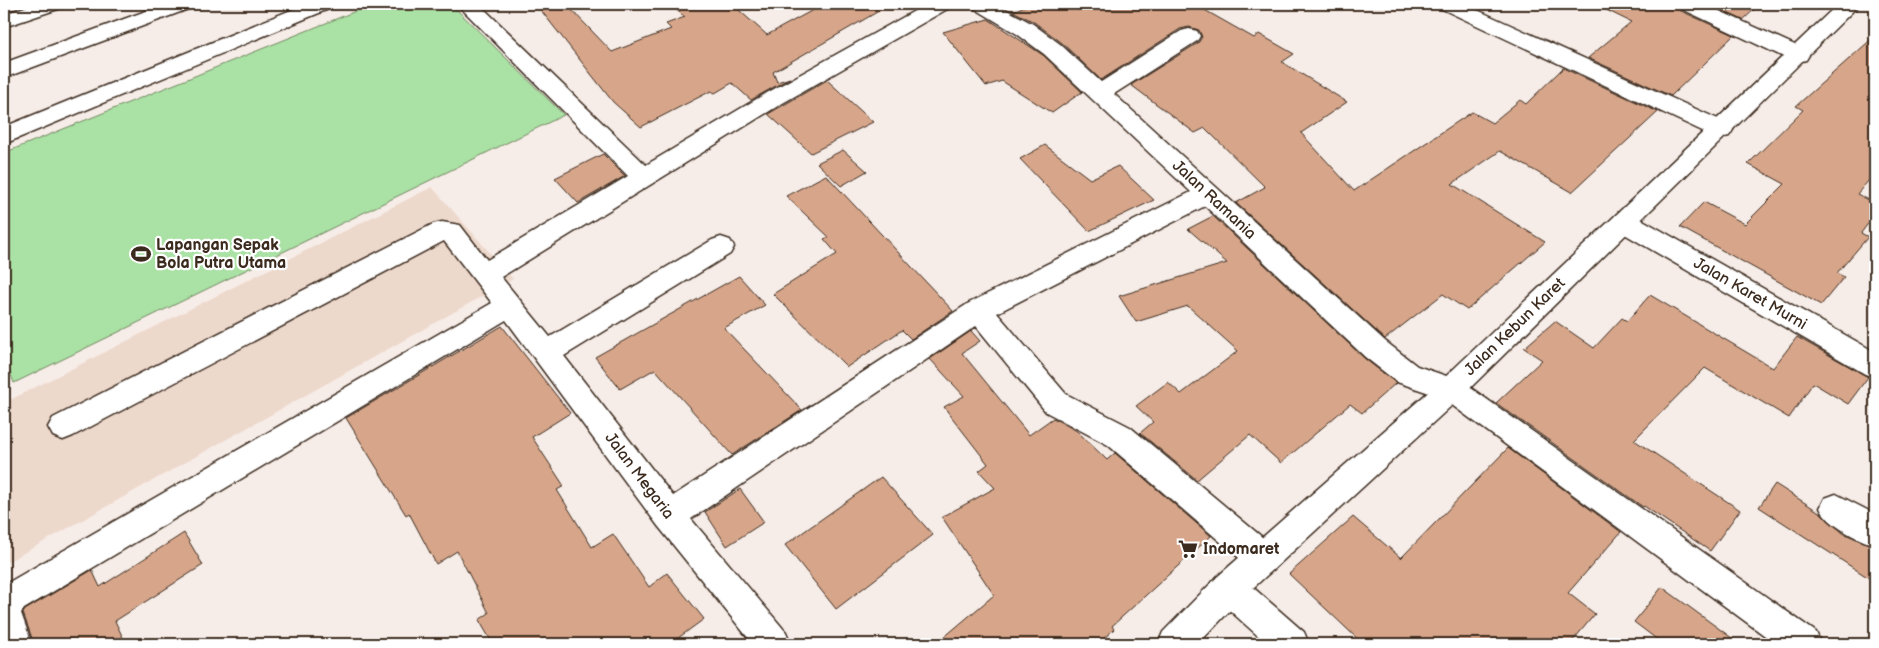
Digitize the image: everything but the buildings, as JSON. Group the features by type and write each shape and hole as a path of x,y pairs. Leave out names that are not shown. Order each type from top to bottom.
{"street":[{"path":"4,22 54,4"},
{"path":"4,72 184,4"},
{"path":"4,136 280,11 324,4"},
{"path":"467,4 643,176"},
{"path":"483,275 643,176 773,99 942,4"},
{"name":"Jalan Ramania","path":"981,4 1040,38 1375,349 1407,374 1451,389 1804,644"},
{"path":"1447,4 1721,130"},
{"path":"1686,4 1798,55"},
{"name":"Jalan Kebun Karet","path":"1175,644 1229,588 1451,389 1850,4"},
{"path":"1099,93 1188,36"},
{"path":"669,516 979,310 1208,194"},
{"name":"Jalan Karet Murni","path":"1624,222 1875,366"},
{"name":"Jalan Megaria","path":"63,427 442,232 451,232 483,275 510,305 669,516 774,644"},
{"path":"546,353 721,247"},
{"path":"15,644 4,611 12,598 510,305"},
{"path":"979,310 1056,404 1119,436 1263,558"},
{"path":"1836,508 1875,531"},
{"path":"1229,588 1292,644"}],"shaded area":[{"path":"432,187 513,279 4,564 4,403"}],"green space":[{"name":"Lapangan Sepak Bola Putra Utama","path":"373,4 451,4 564,115 14,383 4,356 4,153"}],"place":[{"name":"Lapangan Sepak Bola Putra Utama","path":"141,254"},
{"name":"Indomaret","path":"1188,549"}]}
